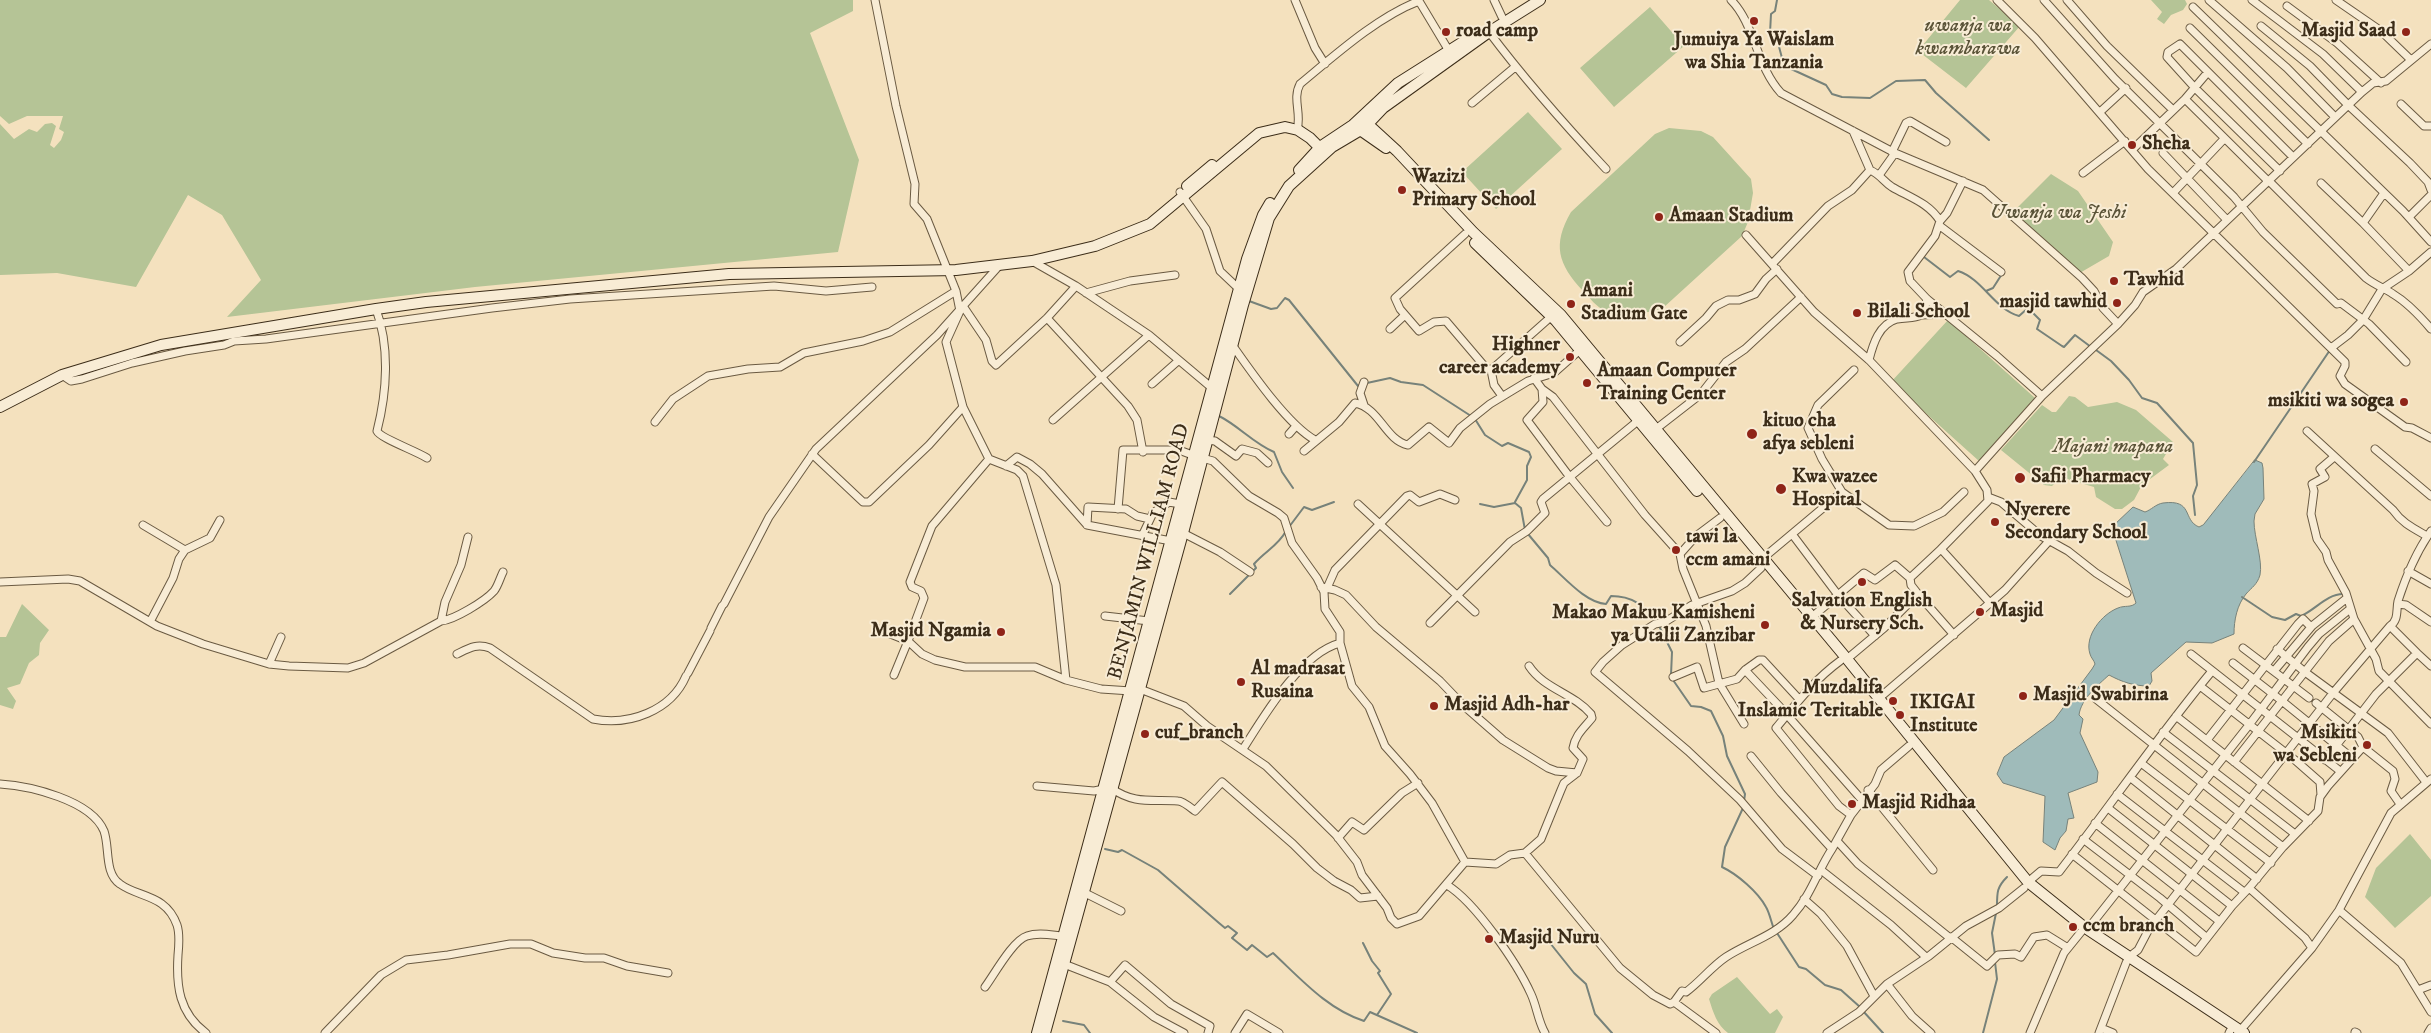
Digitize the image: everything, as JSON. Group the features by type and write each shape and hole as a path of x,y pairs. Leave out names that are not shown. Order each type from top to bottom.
{"main road":[{"path":"1361,124 1398,83 1528,0"},
{"path":"1361,124 1489,32 1540,0"},
{"path":"0,407 62,375 162,345 376,309 426,302 729,274 948,270 998,267 1032,261 1095,246 1120,236 1182,194 1257,128 1274,121 1298,127 1325,148"},
{"path":"1361,124 1393,155 1465,234 1554,313 1580,350 1720,518 1878,699 2026,885"},
{"path":"1361,124 1397,150 1473,232 1554,313 1656,429 1761,564 1812,618 1909,746 2026,885 2052,903 2084,931 2235,1032"},
{"name":"BENJAMIN WILLIAM ROAD","path":"1037,1033 1062,936 1108,788 1135,690 1183,532 1212,388 1239,289 1263,215 1276,196 1325,148 1361,124"},
{"name":"BENJAMIN WILLIAM ROAD","path":"1135,690 1149,621 1180,504 1207,440 1243,305 1269,218 1289,186 1325,148"},
{"name":"BENJAMIN WILLIAM ROAD","path":"1045,1033 1084,892 1108,788"}],"street":[{"path":"875,0 896,106 915,184 914,204 927,219 962,308 986,340 992,362 996,365 1047,318 1076,286"},
{"path":"1295,0 1315,48 1325,64"},
{"path":"1494,0 1502,17"},
{"path":"1730,0 1741,11 1756,52 1781,93 1893,152 1983,190 2082,278 2094,291 2103,308 2118,324"},
{"path":"1997,0 2035,38 2132,150 2173,193 2274,294 2286,302 2346,364 2340,376 2345,384 2392,419 2431,438"},
{"path":"2044,0 2115,79 2242,207 2266,234 2338,304 2341,303 2366,322 2406,362"},
{"path":"2067,0 2107,46 2173,110"},
{"path":"2209,0 2287,68 2335,117"},
{"path":"2252,0 2323,54 2362,92"},
{"path":"2336,0 2381,31 2411,60"},
{"path":"1298,127 1295,94 1300,84 1377,25 1415,1 1449,51"},
{"path":"2287,6 2337,43 2381,83"},
{"path":"2193,8 2409,217 2431,242"},
{"path":"2261,26 2310,66 2348,105 2410,163 2428,182 2431,190"},
{"path":"2190,28 2308,144"},
{"path":"1489,32 1558,117 1606,169"},
{"path":"2280,170 2195,88 2167,57 2168,52 2180,44 2294,157"},
{"path":"1975,471 2042,396 2118,324 2146,290 2176,269 2362,92 2373,83 2381,83 2431,44"},
{"path":"1472,103 1516,67"},
{"path":"2132,150 2185,99 2208,72"},
{"path":"2100,112 2126,88"},
{"path":"2185,99 2355,268 2382,289 2392,293 2417,313 2431,329"},
{"path":"2401,104 2424,126 2431,126"},
{"path":"1880,174 1893,152 1906,123 1910,121 1946,142"},
{"path":"1853,131 1870,170 1880,174 1893,187 1923,203 1940,224 2001,272"},
{"path":"2173,193 2224,139"},
{"path":"2083,173 2125,142"},
{"path":"2163,153 2227,220"},
{"path":"1680,342 1716,306 1728,300 1739,300 1755,294 1774,267 1828,206 1852,190 1870,170"},
{"path":"1963,181 1935,236 1908,275 1926,299 2042,396"},
{"path":"2321,183 2364,223 2409,271"},
{"path":"2364,223 2384,193"},
{"path":"1182,194 1206,229 1220,271 1239,289"},
{"path":"2409,217 2431,195"},
{"path":"1465,234 1395,297 1405,315 1419,331 1434,322 1446,321 1486,368 1491,370"},
{"path":"1746,235 1814,312 1869,360 1975,471 1984,484 1988,501 1977,514 1910,578"},
{"path":"2332,350 2366,322 2382,289 2409,271 2431,252"},
{"path":"1032,261 1076,286 1149,335 1212,388"},
{"path":"457,654 472,646 482,645 490,648 593,719 611,722 640,716 662,706 681,688 769,517 812,454 937,335 998,267"},
{"path":"1086,293 1130,281 1175,275"},
{"path":"62,375 71,381 132,363 185,351 224,345 234,341 266,339 502,306 640,293 774,286 826,291 872,287"},
{"path":"654,422 673,400 708,376 748,369 780,367 804,354 863,341 890,332 956,291"},
{"path":"1656,429 1701,394 1726,362 1745,349 1801,297"},
{"path":"1921,315 1926,305 1926,299"},
{"path":"962,308 946,342 963,407 988,459 1017,470 1023,476 1051,562 1063,635 1066,680"},
{"path":"376,309 386,345 383,391 377,431 380,436 426,458"},
{"path":"1491,370 1554,313"},
{"path":"1869,360 1875,339 1890,322 1921,315 1946,314"},
{"path":"1390,329 1405,315"},
{"path":"1047,318 1102,377 1138,420 1143,452"},
{"path":"1053,420 1149,335"},
{"path":"1233,346 1273,400 1296,426 1315,440"},
{"path":"1304,451 1339,422 1355,403 1364,405 1377,416 1400,443 1408,445 1429,427 1449,443 1474,417 1502,396 1534,378 1554,373 1580,350"},
{"path":"1152,384 1178,361"},
{"path":"1491,370 1494,385 1502,396"},
{"path":"1854,370 1818,405 1808,428 1822,459 1842,492 1889,525 1914,526 1943,512 1964,492"},
{"path":"1534,378 1542,389 1553,397 1645,515 1680,554 1683,569 1712,647 1719,683 1744,724"},
{"path":"1362,384 1364,405"},
{"path":"1542,389 1543,402 1527,420 1569,476 1607,522"},
{"path":"812,454 863,502 869,502 929,445 963,407"},
{"path":"1430,624 1510,542 1526,532 1546,512 1542,504 1543,499 1597,452 1638,420"},
{"path":"1289,434 1296,426"},
{"path":"2113,1033 2100,1030 2127,960 2138,950 2156,920 2179,889 2310,723 2319,706 2333,693 2396,619 2398,604 2408,571 2430,533 2408,525 2307,431"},
{"path":"1207,440 1216,442 1236,456 1242,449 1250,450 1268,463"},
{"path":"2375,449 2431,496"},
{"path":"1118,509 1123,465 1121,452 1123,450 1143,452 1179,450 1198,458 1213,461 1249,496 1284,518 1292,543 1324,587 1326,609 1340,632 1340,644 1352,686 1368,708 1381,739 1418,783 1438,813 1464,862"},
{"path":"1006,466 1017,457 1030,464 1061,494 1087,525 1143,534 1170,541"},
{"path":"2334,457 2320,469 2325,477 2312,484 2314,491 2311,514 2317,540 2326,552 2347,598 2354,619 2371,649 2379,671 2431,724"},
{"path":"894,675 924,598 921,591 912,587 910,582 921,551 932,526 988,459"},
{"path":"1842,492 1792,534 1761,564 1745,583 1732,591 1697,603 1665,622 1657,623 1622,645 1595,672 1688,751 1745,806 1782,849 1819,873 1891,926 1926,957"},
{"path":"1324,587 1335,570 1407,496 1410,495 1419,502 1440,494 1456,500"},
{"path":"1988,497 2001,502 2028,526 2068,551 2096,573 2127,593"},
{"path":"1143,534 1153,513 1169,502 1180,504"},
{"path":"1358,504 1475,612"},
{"path":"1087,525 1088,507 1126,509 1137,516 1150,519"},
{"path":"1680,554 1696,536 1720,518"},
{"path":"150,622 173,578 179,559 186,550 207,540 220,520"},
{"path":"143,526 186,550"},
{"path":"1183,532 1220,552 1250,572"},
{"path":"1792,534 1838,595 1875,636"},
{"path":"441,620 445,602 461,565 468,537"},
{"path":"1878,699 2006,590 2049,540"},
{"path":"1941,549 1990,603"},
{"path":"1812,618 1864,573 1876,580 1893,565 1910,578 1911,585 1954,635"},
{"path":"2408,571 2431,584"},
{"path":"0,582 68,579 80,581 150,622 204,644 269,664 348,668 364,663 441,620 447,620 482,600 494,591 503,572"},
{"path":"1324,587 1346,595 1376,627 1440,680 1462,705 1504,740 1548,768 1556,771 1577,773"},
{"path":"1852,815 1839,806 1828,790 1776,729 1799,699 1825,672 1875,636 1918,594"},
{"path":"2274,671 2311,627 2347,598"},
{"path":"2398,604 2406,605 2431,622"},
{"path":"2030,1033 2051,980 2068,948 2142,861 2319,634 2350,608"},
{"path":"1105,616 1149,621"},
{"path":"2207,740 2253,679 2303,619 2311,627"},
{"path":"2234,762 2328,641 2354,619"},
{"path":"2390,626 2431,666"},
{"path":"878,629 908,641 922,654 935,660 965,667 1035,667 1066,680 1101,689 1135,690 1184,706 1207,726 1266,766 1338,838 1357,862 1362,875 1397,924 1419,916 1447,885 1464,862"},
{"path":"269,664 281,637"},
{"path":"1243,749 1274,701 1291,681 1320,652 1328,646 1340,644"},
{"path":"2244,648 2309,698"},
{"path":"2235,1032 2280,986 2312,948 2340,910 2391,813 2429,780 2388,733 2277,649"},
{"path":"2325,760 2389,681 2417,653"},
{"path":"2191,654 2340,772"},
{"path":"1674,677 1696,667 1703,688 1737,679 1745,670 1759,660 1763,660 1799,699"},
{"path":"2233,663 2273,693 2352,758"},
{"path":"1464,862 1496,864 1510,855 1525,853 1541,839 1564,783 1577,773 1583,759 1573,748 1580,730 1592,718 1591,714 1570,696 1560,693 1536,676 1529,666"},
{"path":"1745,670 1862,800"},
{"path":"1827,1033 1861,1010 1887,984 1966,926 1996,910 2041,871 2059,872 2131,778 2152,746 2212,671"},
{"path":"2072,854 2196,952 2232,906 2283,847 2318,811 2320,782 2200,686"},
{"path":"2096,699 2152,746 2283,847"},
{"path":"2319,706 2358,737 2363,747 2393,772 2395,779 2391,791 2400,804"},
{"path":"2176,716 2310,821"},
{"path":"2163,732 2295,834"},
{"path":"1525,853 1620,968 1654,995 1670,1004 1674,1002 1682,991 1686,992 1694,986 1726,957 1775,932 1804,900 1852,815 1868,790 1875,784 1881,770 1909,746"},
{"path":"2320,797 2363,747"},
{"path":"1751,756 1786,799 1832,849"},
{"path":"2141,763 2270,864"},
{"path":"2131,778 2257,879"},
{"path":"1037,786 1094,791 1108,788 1122,796 1138,801 1178,800 1195,811 1222,782 1293,844 1317,868 1334,881 1352,890 1360,898 1378,896"},
{"path":"1338,838 1352,822 1364,830 1402,793 1418,783"},
{"path":"0,784 16,785 66,800 83,808 98,821 104,832 112,877 121,885 157,901 173,916 180,941 178,989 181,1001 188,1017 206,1033"},
{"path":"1868,790 1933,870"},
{"path":"2117,794 2247,890 2305,938 2312,948"},
{"path":"2108,808 2232,906"},
{"path":"2095,823 2220,921"},
{"path":"2083,839 2207,938"},
{"path":"1838,842 1858,864 1987,966 1996,957 2015,954 2021,957 2034,937 2046,934 2068,948"},
{"path":"1447,885 1472,908 1507,954 1530,991 1537,1007 1540,1025 1545,1033"},
{"path":"1084,892 1122,911"},
{"path":"1804,900 1821,914 1847,946 1874,996"},
{"path":"2340,910 2401,963 2431,1012"},
{"path":"985,988 1018,942 1026,936 1039,934 1062,936"},
{"path":"325,1033 381,975 406,960 448,956 510,944 531,944 553,953 585,958 604,958 627,966 668,973"},
{"path":"1064,964 1110,982 1154,1017 1184,1033"},
{"path":"1110,982 1125,966 1171,1004 1210,1026 1208,1033"},
{"path":"1887,984 1912,1016 1931,1033"},
{"path":"2418,990 2431,985"},
{"path":"1674,1002 1716,1033"},
{"path":"1235,1033 1247,1014 1279,1033"},
{"path":"2428,1033 2431,1028"}],"green space":[{"path":"0,0 853,0 853,11 810,33 859,160 838,252 475,287 227,317 261,280 222,215 188,195 136,287 57,273 0,275 0,124 14,139 29,129 37,132 45,124 52,123 56,126 50,145 54,148 61,140 64,132 59,129 63,116 27,116 9,124 0,116"},
{"name":"uwanja wa kwambarawa","path":"1960,0 1989,0 2020,26 1966,88 1918,51"},
{"path":"2151,0 2185,0 2187,4 2183,10 2171,15 2164,24 2157,19 2162,12"},
{"path":"1650,7 1684,46 1614,107 1580,68"},
{"path":"1528,112 1562,149 1496,209 1462,172"},
{"name":"Amaan Stadium","path":"1669,128 1701,131 1713,137 1751,179 1753,193 1748,222 1742,236 1663,308 1634,314 1612,313 1596,305 1568,272 1560,254 1561,234 1571,212 1655,134"},
{"name":"Uwanja wa Jeshi","path":"2051,174 2078,191 2113,242 2109,256 2078,274 2013,212"},
{"path":"1948,320 2035,398 1979,461 1891,382"},
{"name":"Majani mapana","path":"2069,396 2075,397 2088,407 2117,402 2136,410 2173,442 2163,459 2169,465 2142,485 2134,500 2122,509 2115,509 2096,497 2094,487 2062,476 2052,486 2044,485 2001,450 2042,405 2052,412 2056,412"},
{"path":"22,604 49,630 40,643 39,655 29,663 20,684 7,688 16,701 13,709 0,705 0,637 6,637"},
{"path":"2410,834 2431,860 2431,896 2395,928 2365,897 2376,868"},
{"path":"1737,977 1770,1014 1777,1009 1783,1017 1775,1033 1728,1033 1718,1022 1709,999 1712,994"}],"water":[{"path":"2255,460 2262,463 2263,468 2264,499 2255,514 2254,521 2261,569 2256,584 2240,603 2235,618 2234,634 2212,643 2186,642 2151,673 2152,681 2149,686 2128,683 2109,675 2091,693 2080,709 2079,715 2083,719 2080,733 2098,772 2097,782 2068,793 2074,818 2068,819 2066,831 2060,838 2055,850 2043,842 2045,796 2003,783 1997,774 2004,757 2054,720 2092,669 2095,664 2089,647 2092,633 2096,626 2112,611 2136,603 2113,531 2114,525 2133,507 2145,512 2163,503 2173,503 2184,507 2194,524 2199,527 2203,525"}],"waterway":[{"path":"1777,0 1775,11 1771,14 1770,33 1778,43 1782,58 1789,68 1826,85 1832,94 1842,97 1870,98 1896,81 1925,80 1936,93 1989,140"},
{"path":"1924,257 1950,277 1958,271 1975,280 2002,307 2010,312 2019,316 2028,308 2040,320 2037,329 2062,346 2064,347 2075,335 2091,347"},
{"path":"1986,291 1993,288 2002,274"},
{"path":"1249,301 1271,309 1277,308 1285,298 1289,300 1358,386 1360,385"},
{"path":"2096,350 2111,361 2129,380 2142,398 2157,403 2193,443 2197,485 2193,496 2195,515"},
{"path":"2254,462 2330,350"},
{"path":"1367,383 1390,378 1401,382 1423,385 1471,416"},
{"path":"1219,416 1259,444 1274,452 1282,472 1293,488"},
{"path":"1475,419 1485,435 1502,446 1508,443 1529,452 1531,457 1527,466 1527,480 1515,502"},
{"path":"1289,527 1304,507 1312,510 1334,502"},
{"path":"1480,504 1494,507 1515,503 1521,508 1525,530"},
{"path":"1230,594 1256,568 1254,564 1258,559 1279,541 1286,531"},
{"path":"1528,534 1548,558 1550,565 1583,595 1598,603 1606,604 1611,596 1631,600 1642,606 1656,622"},
{"path":"2242,597 2272,617 2285,620 2296,614 2301,616 2326,599 2343,594"},
{"path":"1659,626 1672,652 1671,675"},
{"path":"1673,680 1691,706 1711,711 1723,736 1727,756 1745,794 1744,801"},
{"path":"1743,808 1725,847 1722,867 1740,879 1758,895 1767,910 1774,929"},
{"path":"1105,849 1118,852 1122,850 1158,870 1225,928 1228,926 1237,933 1232,938 1247,950 1252,945 1267,957 1273,953 1304,983 1338,1009 1364,1021 1370,1012 1417,1033"},
{"path":"1997,906 1998,890 2007,877"},
{"path":"1995,955 1992,933 1996,913"},
{"path":"1542,933 1574,973 1586,984 1595,1014 1612,1033"},
{"path":"1777,933 1799,967 1806,969 1825,985 1841,990 1860,1007"},
{"path":"1363,943 1391,994 1377,1015"},
{"path":"1983,1033 1997,979 1995,962"},
{"path":"1863,1011 1883,1033"},
{"path":"1063,1021 1084,1025 1090,1033"}],"place":[{"name":"Jumuiya Ya Waislam wa Shia Tanzania","path":"1754,21"},
{"name":"road camp","path":"1446,32"},
{"name":"Masjid Saad","path":"2406,32"},
{"name":"Sheha","path":"2132,145"},
{"name":"Wazizi Primary School","path":"1402,190"},
{"name":"Amaan Stadium","path":"1659,217"},
{"name":"Tawhid","path":"2114,281"},
{"name":"masjid tawhid","path":"2117,303"},
{"name":"Amani Stadium Gate","path":"1571,304"},
{"name":"Bilali School","path":"1857,313"},
{"name":"Highner career academy","path":"1570,357"},
{"name":"Amaan Computer Training Center","path":"1587,383"},
{"name":"msikiti wa sogea","path":"2404,402"},
{"name":"kituo cha afya sebleni","path":"1752,434"},
{"name":"Safii Pharmacy","path":"2020,478"},
{"name":"Kwa wazee Hospital","path":"1781,489"},
{"name":"Nyerere Secondary School","path":"1995,522"},
{"name":"tawi la ccm amani","path":"1676,550"},
{"name":"Salvation English & Nursery Sch.","path":"1862,582"},
{"name":"Masjid","path":"1980,612"},
{"name":"Makao Makuu Kamisheni ya Utalii Zanzibar","path":"1765,625"},
{"name":"Masjid Ngamia","path":"1001,632"},
{"name":"Al madrasat Rusaina","path":"1241,682"},
{"name":"Masjid Swabirina","path":"2023,696"},
{"name":"Muzdalifa Inslamic Teritable","path":"1893,701"},
{"name":"Masjid Adh-har","path":"1434,706"},
{"name":"IKIGAI Institute","path":"1900,715"},
{"name":"cuf_branch","path":"1145,734"},
{"name":"Msikiti wa Sebleni","path":"2367,745"},
{"name":"Masjid Ridhaa","path":"1852,804"},
{"name":"ccm branch","path":"2073,927"},
{"name":"Masjid Nuru","path":"1489,939"}]}
